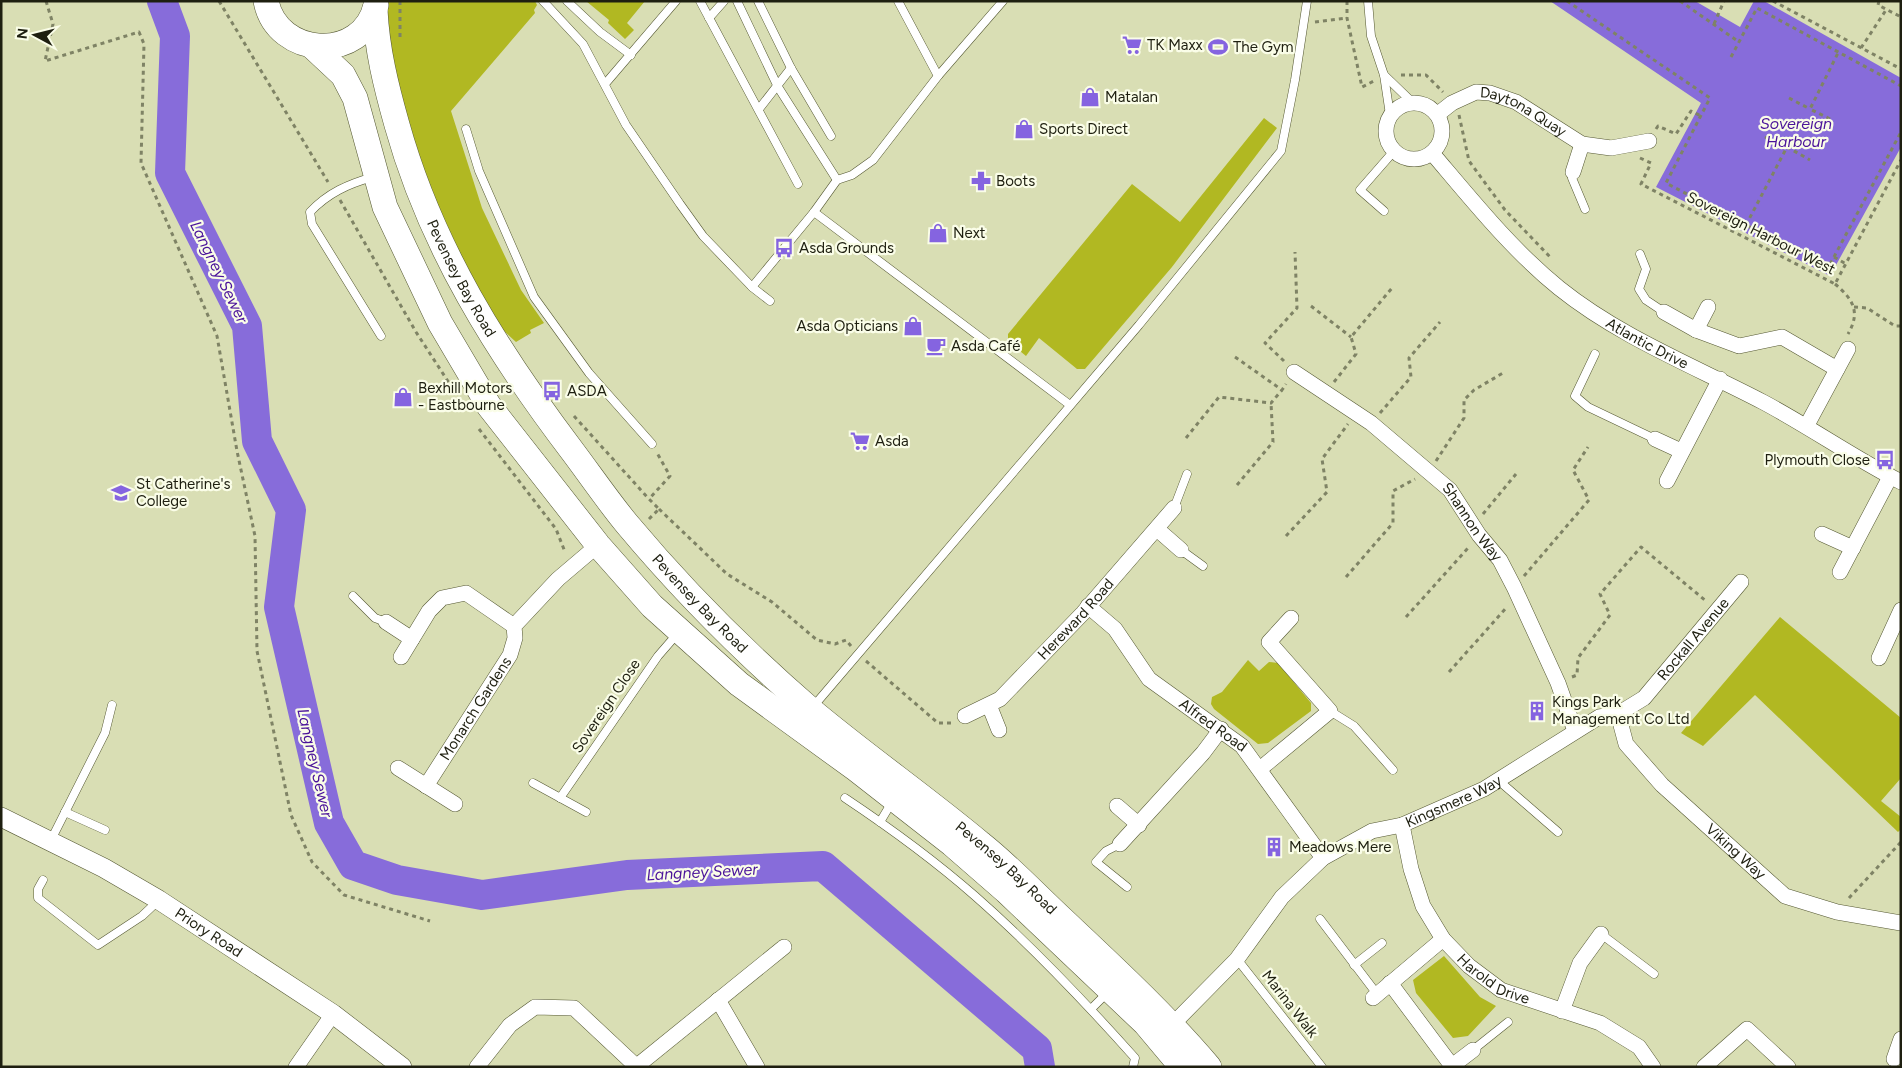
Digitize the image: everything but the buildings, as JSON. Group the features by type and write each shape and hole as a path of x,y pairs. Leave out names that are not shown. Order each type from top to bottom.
{"main road":[{"path":"266,1 273,20 284,33 298,42 313,47 332,47 348,41 363,30 376,6"},
{"name":"Pevensey Bay Road","path":"376,6 377,42 382,72 409,169 447,259 486,329 526,391 634,532 681,586 744,648 810,709 985,847 1172,1025 1208,1067"},
{"name":"Pevensey Bay Road","path":"313,47 343,75 355,98 385,207 405,253 440,323 485,399 598,545 652,606 739,684 895,799 952,844 1006,891 1145,1023 1182,1067"}],"street":[{"name":"Daytona Quay","path":"1438,114 1452,103 1476,92 1516,102 1582,144 1611,148 1649,142"},
{"path":"1412,102 1422,103 1438,114 1443,131 1438,147 1432,154 1408,159 1394,151 1386,134 1386,124 1390,115 1404,104 1412,102"},
{"name":"Daytona Quay","path":"1573,172 1582,144"},
{"name":"Atlantic Drive","path":"1432,154 1503,237 1557,287 1619,330 1720,379 1807,425 1896,479"},
{"path":"1696,330 1708,307"},
{"path":"1664,312 1696,330 1739,346 1782,337 1837,368"},
{"path":"1807,425 1848,349"},
{"name":"Shannon Way","path":"1294,372 1370,423 1450,490 1476,531 1500,560 1534,625 1575,731"},
{"path":"1667,481 1720,379"},
{"path":"1655,438 1681,452"},
{"path":"1840,572 1896,479"},
{"name":"Hereward Road","path":"966,716 1000,699 1088,606 1174,508"},
{"path":"1157,529 1181,550"},
{"path":"1822,534 1853,548"},
{"path":"402,657 429,611 442,598 466,593 514,626 598,545"},
{"name":"Rockall Avenue","path":"1618,714 1644,698 1742,582"},
{"name":"Alfred Road","path":"1088,606 1115,629 1149,679 1221,729 1242,746 1323,858"},
{"path":"1879,658 1901,610"},
{"path":"1260,769 1330,711 1269,642 1291,618"},
{"path":"386,622 412,639"},
{"name":"Monarch Gardens","path":"426,786 510,655 514,638 514,626"},
{"path":"989,705 999,730"},
{"name":"Kingsmere Way","path":"1172,1025 1237,959 1282,897 1323,858 1372,831 1402,825 1484,789 1598,717 1618,714"},
{"name":"Viking Way","path":"1618,714 1626,744 1662,786 1785,896 1837,912 1901,923"},
{"path":"1120,844 1203,753 1221,729"},
{"path":"398,768 455,804"},
{"path":"1117,806 1139,825"},
{"name":"Priory Road","path":"1,817 104,868 159,900 333,1014 402,1067"},
{"name":"Harold Drive","path":"1402,825 1411,869 1423,906 1443,939 1469,966 1501,990 1600,1023 1639,1047 1653,1067"},
{"path":"1562,1011 1580,963 1601,934"},
{"path":"1375,996 1443,939"},
{"path":"478,1067 510,1025 535,1007 574,1008 637,1066 784,947"},
{"path":"1390,983 1452,1066 1473,1050"},
{"path":"718,1000 757,1067"},
{"path":"296,1067 333,1014"},
{"path":"1704,1067 1747,1029 1788,1067"},
{"path":"1894,1059 1901,1039"}],"lane":[{"path":"543,1 583,44 626,125 703,236 752,287 770,301"},
{"path":"567,1 600,32 631,55"},
{"path":"605,84 676,1"},
{"path":"700,1 798,184"},
{"path":"708,18 724,1"},
{"path":"736,1 778,87 837,180"},
{"path":"758,1 791,68 831,136"},
{"path":"898,1 938,76"},
{"path":"752,287 814,212 837,180 852,175 873,160 938,76 1003,1"},
{"path":"810,709 1218,230 1281,151 1291,106 1307,1"},
{"path":"1368,1 1371,36 1384,75 1390,115"},
{"path":"759,109 791,68"},
{"path":"1384,75 1412,102"},
{"path":"466,129 479,171 534,296 589,373 652,444"},
{"path":"1384,211 1360,190 1394,151"},
{"path":"1573,172 1572,178 1585,210"},
{"path":"375,176 348,184 320,201 310,212 312,224 381,336"},
{"path":"814,212 1070,405"},
{"path":"1640,254 1646,269 1639,289 1646,300 1664,312"},
{"path":"1595,354 1574,396 1588,407 1655,438"},
{"path":"1174,508 1186,474"},
{"path":"1181,550 1203,566"},
{"path":"353,596 375,618 386,622"},
{"name":"Sovereign Close","path":"560,798 658,656 679,632"},
{"path":"50,842 104,734 112,705"},
{"path":"1330,711 1354,726 1393,770"},
{"path":"1498,780 1558,832"},
{"path":"533,783 586,812"},
{"path":"845,798 880,822 975,896 1091,1009 1135,1058 1133,1067"},
{"path":"880,822 895,799"},
{"path":"65,812 105,830"},
{"path":"1120,844 1106,850 1096,862 1127,887"},
{"path":"43,880 38,898 98,945 142,916 159,900"},
{"path":"1320,919 1375,996"},
{"path":"1601,934 1654,974"},
{"path":"1354,965 1382,943"},
{"name":"Marina Walk","path":"1237,959 1322,1067"},
{"path":"1091,1009 1110,990"},
{"path":"1473,1050 1508,1022"}],"path":[{"path":"46,1 53,24 45,61 140,32 144,44 141,163 217,336 237,451 255,536 256,651 291,815 312,862 344,895 430,921"},
{"path":"219,1 335,192 416,332 452,387"},
{"path":"400,1 400,40"},
{"path":"1347,1 1347,18 1362,87 1384,75 1426,75 1452,103 1461,118 1469,161 1505,210 1555,262"},
{"path":"1567,1 1710,98 1666,183 1828,268 1901,132"},
{"path":"1680,1 1739,42"},
{"path":"1714,24 1724,1"},
{"path":"1772,1 1901,69"},
{"path":"1879,1 1878,5 1901,17"},
{"path":"1731,57 1757,8 1901,86"},
{"path":"1862,48 1886,10"},
{"path":"1304,23 1347,18"},
{"path":"1810,109 1838,52"},
{"path":"1789,98 1830,120"},
{"path":"1649,142 1658,126 1676,134 1691,111 1701,116"},
{"path":"1765,137 1810,160"},
{"path":"1746,225 1787,147"},
{"name":"Sovereign Harbour West","path":"1638,156 1651,164 1641,184 1835,284 1901,160"},
{"path":"1237,485 1273,442 1271,403 1294,372 1265,343 1297,308 1295,252"},
{"path":"1834,257 1846,264"},
{"path":"1835,284 1848,294 1854,307 1853,324 1843,341 1848,349"},
{"path":"1351,337 1392,288"},
{"path":"1311,306 1351,337 1356,354 1325,392"},
{"path":"1854,307 1868,308 1895,326 1901,326"},
{"path":"1370,423 1411,377 1409,358 1440,322"},
{"path":"1235,356 1282,390"},
{"path":"1346,577 1393,523 1392,491 1429,471 1464,418 1464,400 1474,390 1503,373"},
{"path":"1186,438 1219,397 1271,403"},
{"path":"572,413 659,510 727,574 772,602 817,640 835,644 846,640 858,654 938,723 954,723 966,716"},
{"path":"1286,536 1327,492 1322,459 1356,415"},
{"path":"476,425 556,529 566,550 563,561 570,570"},
{"path":"649,499 670,476 652,444"},
{"path":"1449,672 1589,500 1572,470 1588,447"},
{"path":"1406,617 1476,531 1516,474"},
{"path":"634,532 659,510"},
{"path":"1558,683 1577,675 1578,658 1610,616 1600,594 1641,547 1718,611"},
{"path":"1837,912 1900,842"}],"shaded area":[{"path":"388,1 535,1 537,5 534,10 535,13 451,111 482,208 521,290 544,323 530,330 531,333 516,342 496,324 433,206 399,100 388,30"},
{"path":"586,1 645,1 627,23 634,30 625,39 608,23 609,20"},
{"path":"1264,118 1277,128 1172,267 1085,369 1077,369 1039,338 1026,356 1008,341 1008,334 1132,184 1180,222"},
{"path":"1780,617 1901,718 1901,778 1881,801 1901,817 1901,829 1898,832 1755,695 1703,746 1681,733"},
{"path":"1248,660 1259,671 1269,662 1278,663 1311,703 1311,711 1268,743 1258,744 1214,709 1211,704 1212,697 1222,692"},
{"path":"1444,956 1480,997 1496,1006 1468,1036 1453,1038 1416,993 1413,980"}],"water":[{"name":"Sovereign Harbour","path":"1550,1 1695,1 1740,27 1754,1 1764,1 1901,78 1901,147 1830,276 1656,187 1701,103"}],"waterway":[{"name":"Langney Sewer","path":"162,1 175,36 170,173 247,326 257,441 291,510 279,607 329,823 353,865 397,880 482,895 627,875 823,866 1037,1049 1040,1067"}],"place":[{"name":"TK Maxx","path":"1132,45"},
{"name":"The Gym","path":"1218,47"},
{"name":"Matalan","path":"1090,97"},
{"name":"Sports Direct","path":"1024,129"},
{"name":"Boots","path":"981,181"},
{"name":"Next","path":"938,233"},
{"name":"Asda Grounds","path":"784,248"},
{"name":"Asda Opticians","path":"913,326"},
{"name":"Asda Café","path":"936,346"},
{"name":"ASDA","path":"552,391"},
{"name":"Bexhill Motors - Eastbourne","path":"403,397"},
{"name":"Asda","path":"860,441"},
{"name":"Plymouth Close","path":"1885,460"},
{"name":"St Catherine's College","path":"121,493"},
{"name":"Kings Park Management Co Ltd","path":"1537,711"},
{"name":"Meadows Mere","path":"1274,847"}]}
